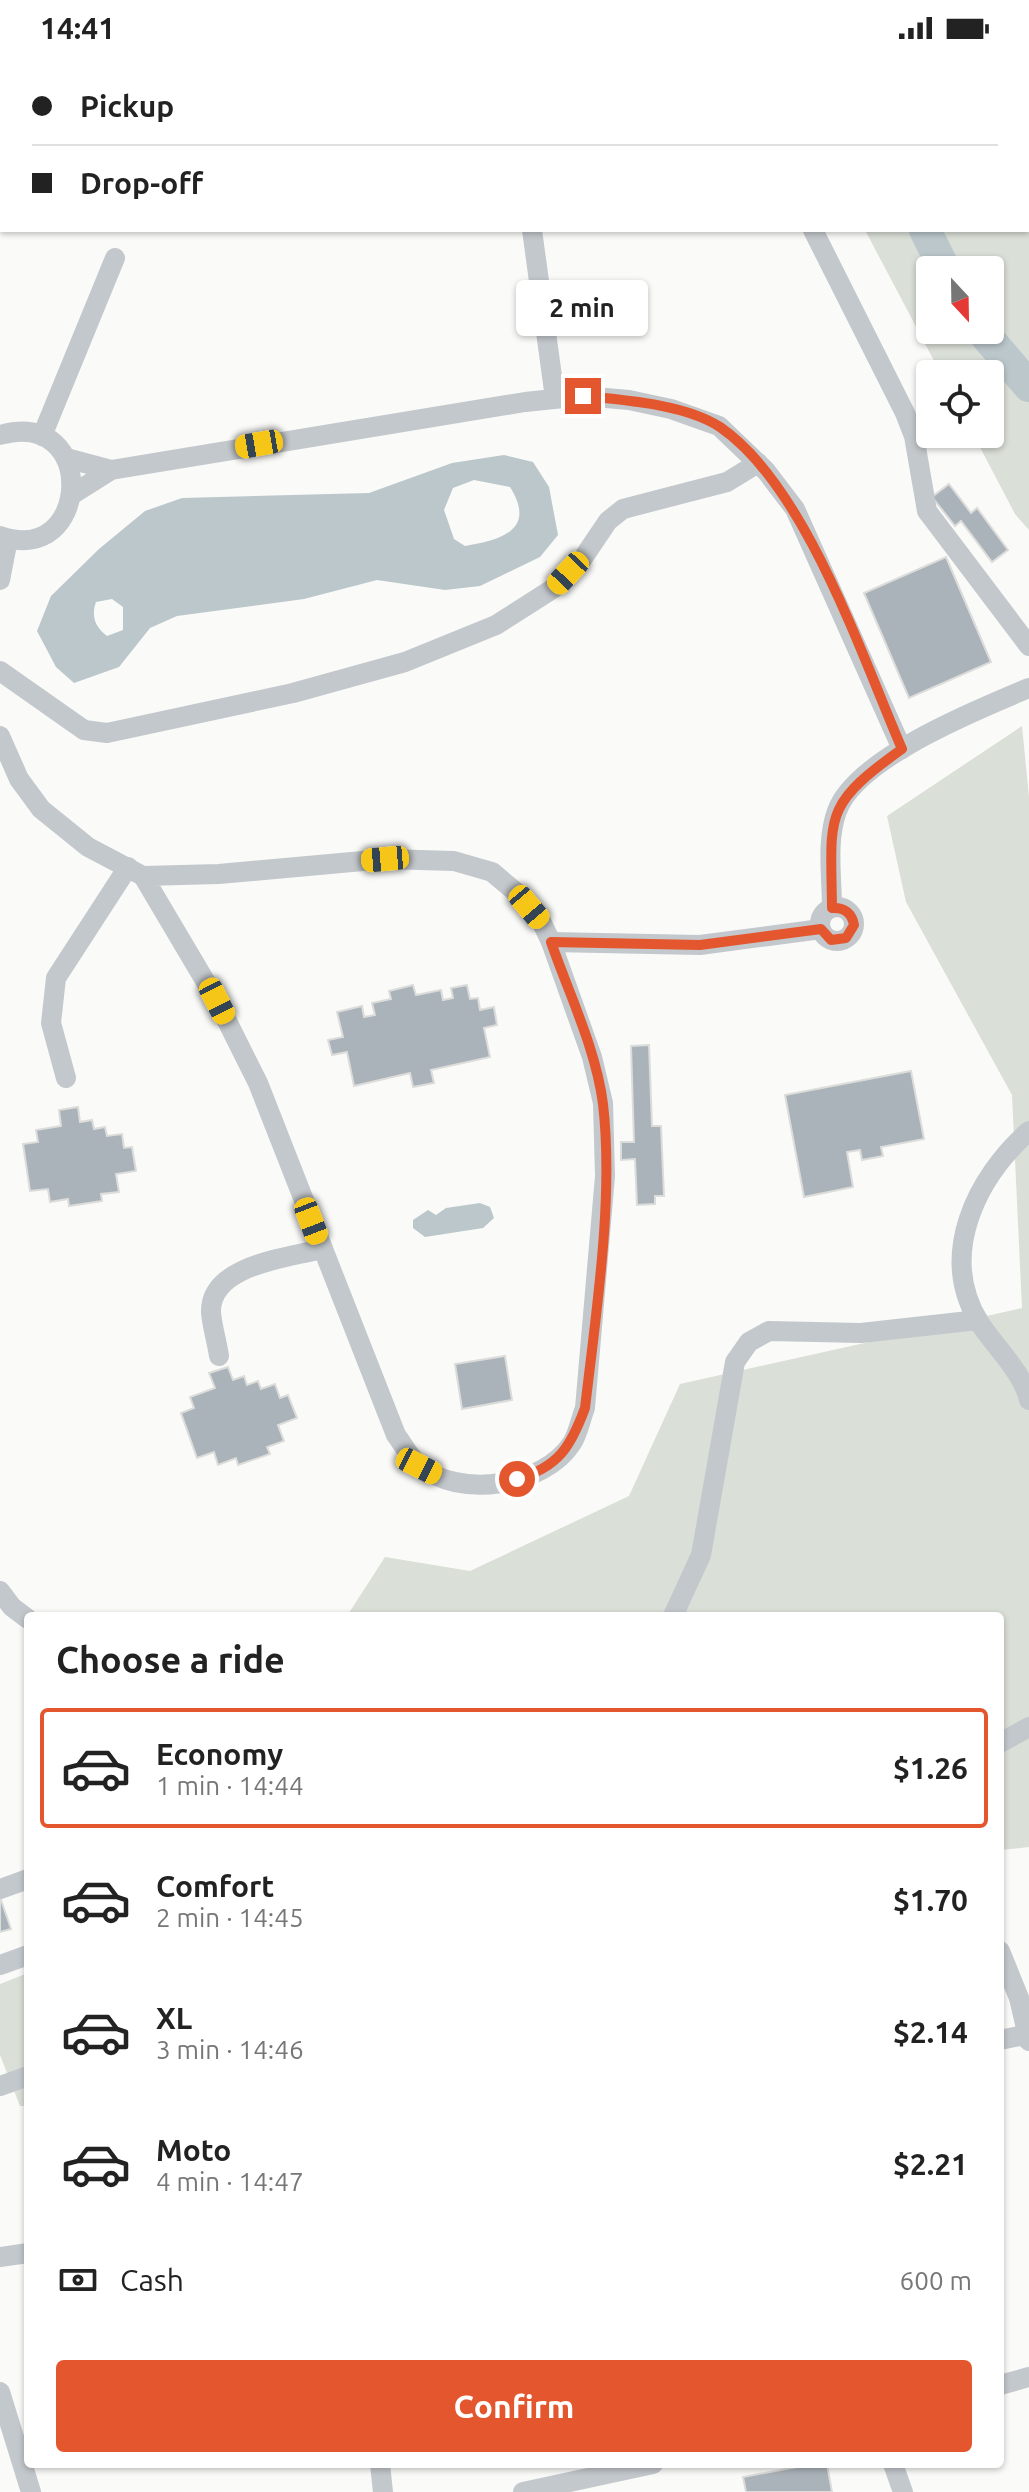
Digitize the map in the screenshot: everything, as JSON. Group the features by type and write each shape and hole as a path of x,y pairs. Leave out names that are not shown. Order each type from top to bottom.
{"street":[{"path":"532,232 555,398"},
{"path":"814,232 905,413 914,436 927,511 1029,646"},
{"path":"42,436 115,258"},
{"path":"73,494 111,470 378,424 555,398 583,396 629,400 671,409 719,426 758,463 795,509 902,749"},
{"path":"0,580 4,538 26,540 57,525 73,494 73,475 66,458 42,436 29,432 1,434"},
{"path":"66,458 111,470"},
{"path":"0,671 84,730 107,733 321,686 405,662 496,625 554,588 583,558 608,521 623,509 727,482 758,463"},
{"path":"832,908 831,829 838,807 866,775 902,749 1029,688"},
{"path":"0,736 19,779 41,809 88,847 136,871 219,874 385,859 454,861 492,872 541,921 592,1057 603,1103 605,1176 594,1333 585,1408 572,1443 533,1475 501,1484 476,1485 442,1477 419,1466 396,1435 258,1083 217,1001 136,871"},
{"path":"66,1078 51,1023 56,978 136,871"},
{"path":"832,908 843,908 851,915 854,925 850,934 842,940 831,940 821,929 824,914 832,908"},
{"path":"551,942 700,945 821,929"},
{"path":"1029,1131 987,1182 965,1222 961,1260 964,1288 978,1320 1029,1400"},
{"path":"219,1356 211,1310 217,1289 238,1272 321,1249"},
{"path":"675,1612 701,1555 735,1362 749,1342 769,1331 861,1333 978,1320"},
{"path":"0,1591 12,1607 24,1616"},
{"path":"1004,1741 1029,1727"},
{"path":"0,1889 24,1880"},
{"path":"0,1965 24,1956"},
{"path":"1004,1961 1019,1998 1028,2036 1004,2039"},
{"path":"0,2086 24,2077"},
{"path":"0,2257 24,2254"},
{"path":"1004,2384 1029,2377"},
{"path":"0,2392 31,2492"},
{"path":"380,2468 383,2492"},
{"path":"523,2492 634,2468"},
{"path":"894,2468 903,2492"}],"shaded area":[{"path":"866,232 1029,232 1029,530 1015,514 980,448 1004,448 1004,360 934,360 925,344 1004,344 1004,256 916,256 916,327"},
{"path":"504,455 533,462 549,487 558,535 540,557 480,586 445,590 377,580 304,599 177,616 150,628 119,667 74,683 56,667 37,631 51,596 99,549 145,511 182,498 369,493 452,463","holes":["474,480 510,487 519,514 517,523 502,536 465,546 454,539 444,510 453,488","112,599 123,607 123,630 107,636 95,621 94,612 96,602"]},
{"path":"1022,726 1029,797 1029,1847 1004,1850 1004,1612 350,1612 385,1557 470,1571 629,1496 680,1384 1022,1308 1012,1095 906,902 887,816"},
{"path":"480,1203 490,1207 494,1218 483,1228 425,1237 413,1228 413,1220 428,1210 436,1215 446,1208"},
{"path":"24,1975 24,2106 20,2106 0,2055 0,1984"}],"building":[{"path":"949,484 971,513 977,508 1008,550 992,562 961,521 955,526 932,497"},
{"path":"946,557 991,662 909,698 864,593"},
{"path":"413,985 416,995 441,990 443,1000 453,998 451,988 467,985 470,999 478,998 480,1010 494,1007 497,1025 484,1028 490,1057 431,1070 434,1083 413,1087 410,1073 354,1086 347,1052 332,1055 328,1040 343,1037 337,1012 362,1006 364,1017 375,1015 372,1003 391,999 389,991"},
{"path":"649,1045 652,1126 661,1126 664,1196 655,1196 655,1204 637,1205 635,1159 621,1160 621,1142 634,1142 631,1046"},
{"path":"911,1071 924,1139 881,1147 883,1156 862,1160 860,1150 847,1152 853,1187 804,1197 785,1095"},
{"path":"78,1107 80,1122 92,1120 94,1129 105,1127 107,1136 122,1134 124,1148 132,1147 136,1171 116,1174 119,1192 101,1194 102,1201 69,1206 68,1199 50,1202 48,1189 30,1191 23,1144 38,1142 36,1130 61,1126 59,1110"},
{"path":"505,1356 512,1400 462,1409 455,1364"},
{"path":"228,1367 233,1380 244,1376 247,1385 258,1381 261,1389 275,1384 280,1398 288,1395 297,1418 278,1425 284,1441 267,1447 270,1454 238,1465 236,1458 218,1465 214,1452 197,1458 181,1413 194,1408 190,1397 215,1388 209,1373"},
{"path":"0,1897 11,1929 0,1932"},
{"path":"791,2468 828,2468 832,2492 746,2492 743,2477"}],"waterway":[{"path":"926,232 938,256"},
{"path":"993,344 1029,386"}],"route":[{"path":"517,1479 533,1475 572,1443 585,1408 594,1333 605,1176 603,1103 592,1057 551,942 700,945 821,929 831,940 846,938 853,930 851,915 843,908 832,908 831,829 838,807 851,790 902,749 795,509 766,471 719,426 671,409 629,400 583,396"}]}
